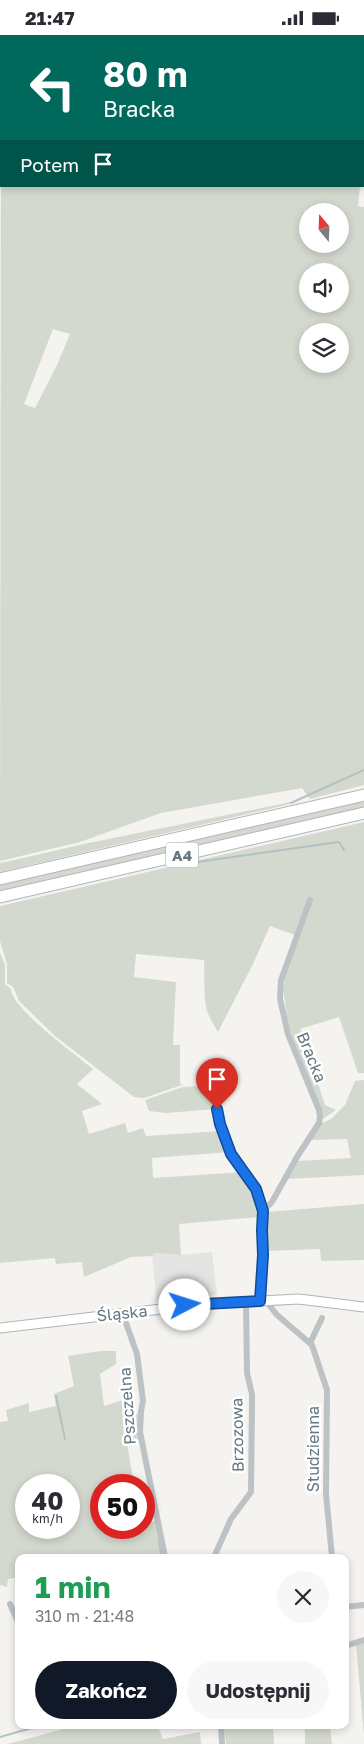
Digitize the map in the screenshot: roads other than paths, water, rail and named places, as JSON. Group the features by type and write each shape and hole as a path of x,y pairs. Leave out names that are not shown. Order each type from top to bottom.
{"highway":[{"name":"A4","path":"0,879 364,795"},
{"name":"A4","path":"0,897 364,813"}],"main road":[{"name":"Śląska","path":"0,1328 204,1303 310,1300 364,1307"}],"street":[{"name":"Bracka","path":"263,1211 272,1202 319,1123 320,1117 319,1110 288,1034 280,999 281,980 310,900"},
{"path":"217,1109 220,1124 231,1154 256,1189 263,1211 264,1301"},
{"name":"Studzienna","path":"264,1301 277,1315 310,1343 327,1390 326,1494 332,1554"},
{"name":"Brzozowa","path":"215,1554 230,1519 252,1492 252,1394 246,1373 246,1302"},
{"name":"Pszczelna","path":"122,1312 137,1354 144,1401 141,1411 142,1440 164,1554"},
{"path":"310,1343 322,1318"},
{"path":"10,1604 15,1615"},
{"path":"349,1607 364,1605"},
{"path":"349,1645 364,1640"},
{"path":"221,1729 222,1744"}],"waterway":[{"path":"291,803 364,770"},
{"path":"176,865 339,842 344,850"},
{"path":"56,1396 65,1439"},
{"path":"159,1542 161,1554"},
{"path":"0,1737 28,1729"}]}
